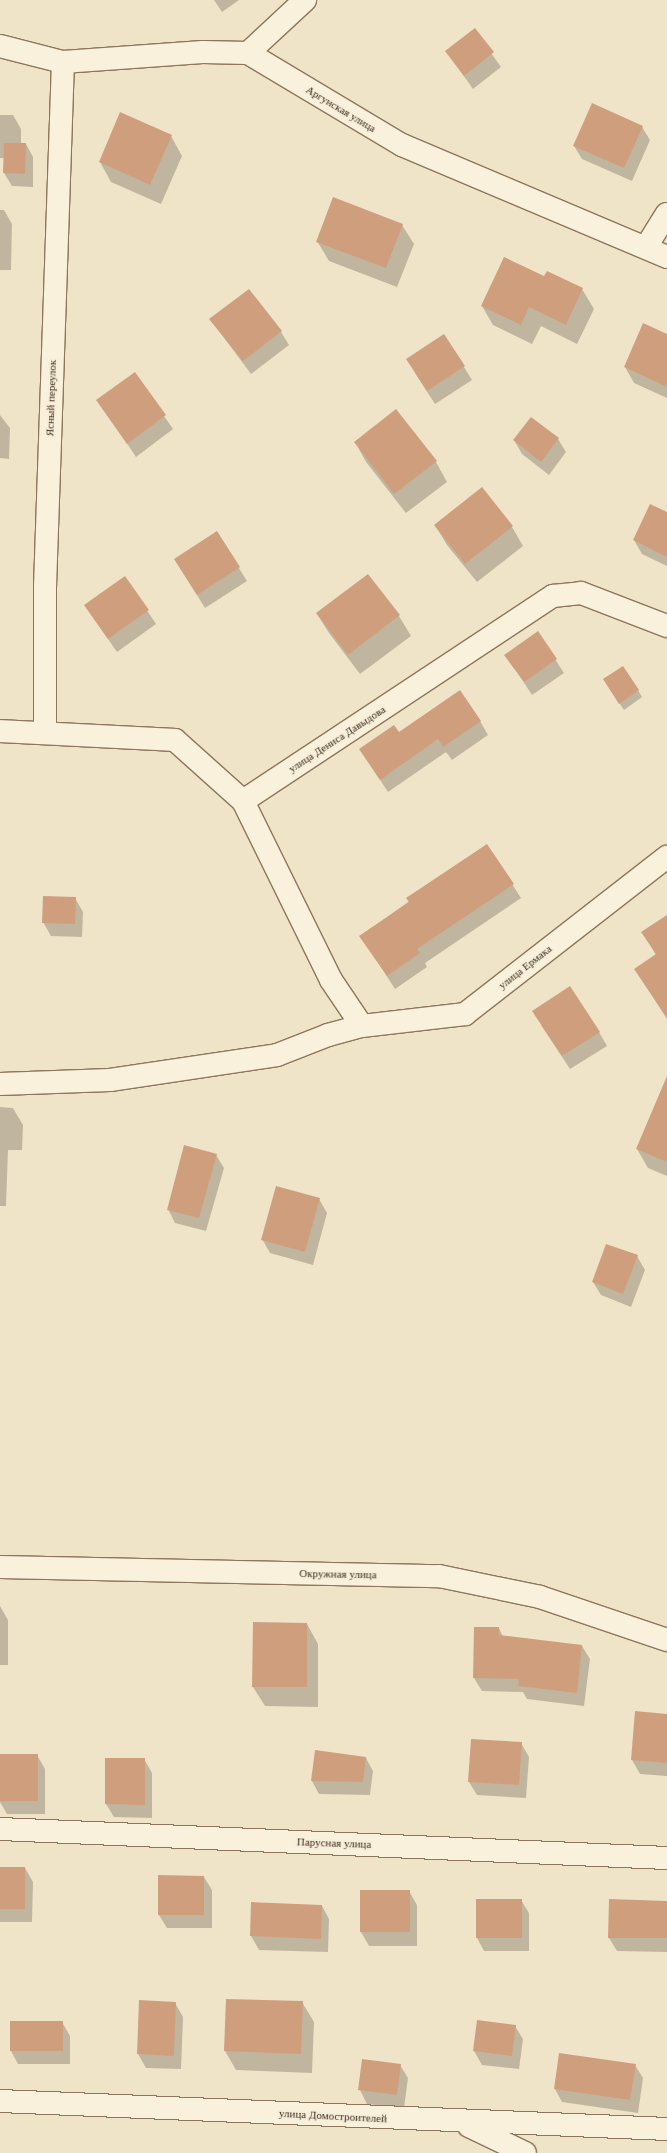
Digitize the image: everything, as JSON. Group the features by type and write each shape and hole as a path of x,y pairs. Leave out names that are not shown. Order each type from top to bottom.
{"street":[{"path":"248,53 305,0"},
{"name":"Аргунская улица","path":"0,46 63,62 202,52 248,53 402,145 667,257"},
{"name":"Ясный переулок","path":"44,733 44,587 63,62"},
{"path":"646,247 667,214"},
{"name":"улица Дениса Давыдова","path":"244,801 553,596 581,593 667,626"},
{"path":"0,731 175,740 244,801 331,980 362,1026"},
{"name":"улица Ермака","path":"0,1084 110,1080 277,1055 328,1035 362,1026 465,1014 667,857"},
{"name":"Окружная улица","path":"0,1567 438,1576 540,1597 667,1640"},
{"name":"Парусная улица","path":"0,1829 667,1858"},
{"name":"улица Домостроителей","path":"0,2101 461,2122 667,2129"},
{"path":"461,2122 525,2153"}],"building":[{"path":"475,28 494,52 464,76 445,51"},
{"path":"592,103 643,126 624,168 573,146"},
{"path":"120,112 172,135 150,185 99,162"},
{"path":"4,143 26,143 25,174 3,173"},
{"path":"333,197 403,224 386,268 316,242"},
{"path":"504,257 544,276 547,271 583,288 566,325 529,307 521,325 481,306"},
{"path":"249,289 282,331 243,361 209,319"},
{"path":"643,323 667,334 667,387 624,367"},
{"path":"444,334 465,366 427,391 406,359"},
{"path":"135,372 166,415 127,444 96,400"},
{"path":"396,409 437,461 394,494 354,442"},
{"path":"531,417 559,438 541,462 513,440"},
{"path":"482,487 513,526 465,564 434,525"},
{"path":"650,504 667,512 667,557 633,540"},
{"path":"217,531 240,567 197,595 174,559"},
{"path":"368,574 400,615 348,655 316,613"},
{"path":"125,576 149,610 108,639 84,605"},
{"path":"538,631 557,659 524,682 504,655"},
{"path":"623,666 639,690 619,704 603,679"},
{"path":"460,690 481,721 443,747 438,739 380,780 359,749 394,725 399,732"},
{"path":"487,844 514,884 417,949 420,953 387,976 359,936 409,902 406,898"},
{"path":"43,896 76,897 75,924 42,923"},
{"path":"667,915 667,1018 634,969 656,954 641,932"},
{"path":"570,986 600,1032 562,1056 532,1011"},
{"path":"667,1076 667,1162 636,1149"},
{"path":"184,1145 217,1154 199,1218 167,1210"},
{"path":"276,1186 320,1198 305,1252 261,1240"},
{"path":"606,1244 638,1255 623,1294 592,1282"},
{"path":"253,1622 307,1623 307,1687 252,1687"},
{"path":"474,1627 499,1627 499,1635 582,1645 577,1693 518,1686 519,1679 473,1678"},
{"path":"635,1711 667,1714 667,1763 631,1760"},
{"path":"471,1739 522,1742 519,1785 468,1782"},
{"path":"315,1750 366,1757 363,1782 311,1781"},
{"path":"0,1754 38,1754 38,1801 0,1801"},
{"path":"105,1758 145,1758 145,1805 105,1804"},
{"path":"0,1867 25,1867 25,1909 0,1909"},
{"path":"158,1875 204,1876 204,1915 158,1915"},
{"path":"360,1890 410,1890 410,1932 360,1932"},
{"path":"476,1899 522,1899 522,1938 476,1938"},
{"path":"609,1899 667,1901 667,1938 608,1938"},
{"path":"251,1902 322,1905 321,1939 250,1936"},
{"path":"226,1999 303,2001 301,2054 224,2051"},
{"path":"139,2000 176,2002 174,2056 137,2054"},
{"path":"477,2020 516,2025 512,2056 473,2051"},
{"path":"10,2021 63,2021 63,2051 10,2051"},
{"path":"559,2053 636,2064 630,2100 554,2089"},
{"path":"362,2059 401,2064 397,2095 358,2090"}]}
